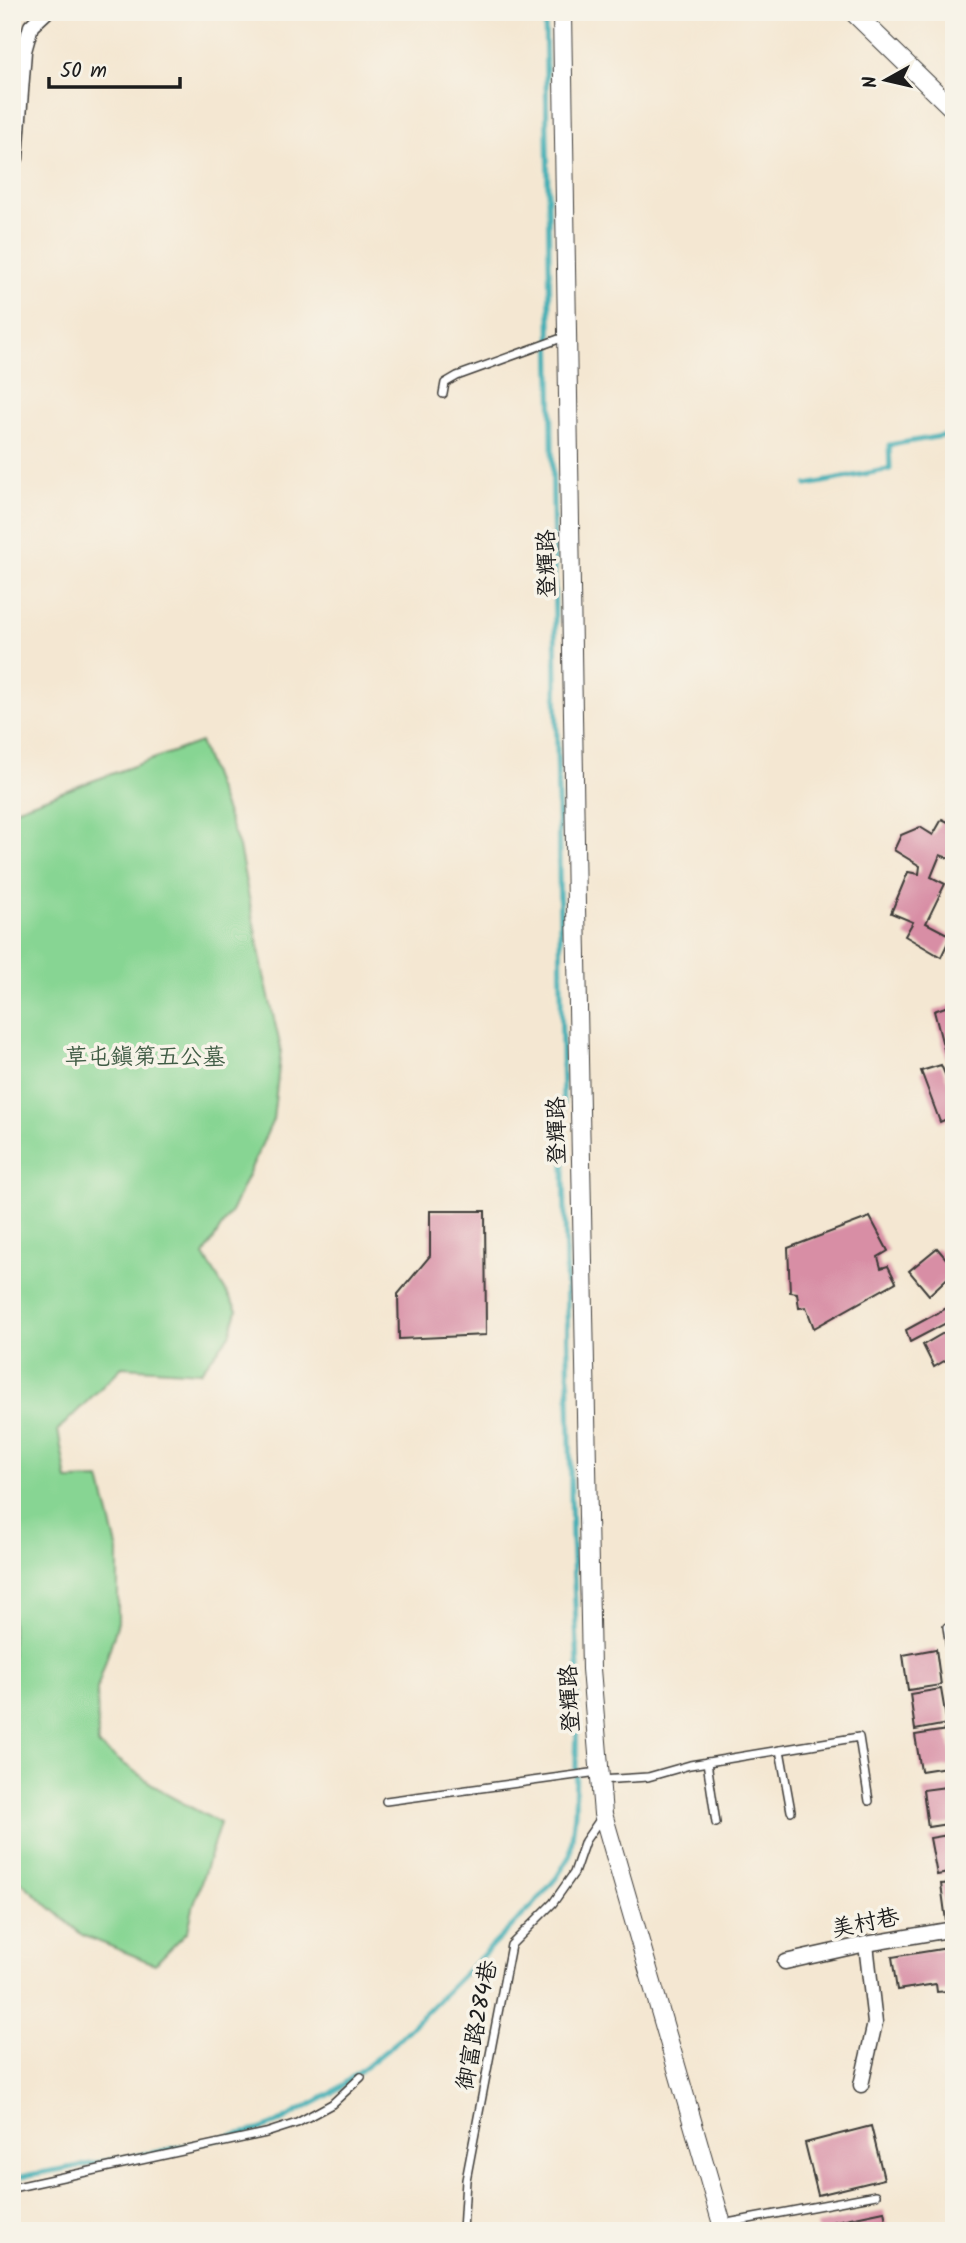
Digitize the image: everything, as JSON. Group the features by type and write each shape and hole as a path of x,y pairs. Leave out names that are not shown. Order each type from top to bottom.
{"street":[{"path":"12,166 16,158 24,51 31,26 46,12"},
{"name":"登輝路","path":"562,12 591,1656 599,1776 603,1814 723,2227"},
{"path":"853,12 954,110"},
{"name":"美村巷","path":"785,1962 866,1944 954,1929"},
{"path":"861,2085 875,2023 866,1944"}],"lane":[{"path":"443,394 445,383 457,376 567,336"},
{"path":"947,1627 954,1675"},
{"path":"386,1801 599,1776 648,1777 707,1762 859,1737 869,1801"},
{"path":"780,1750 790,1811"},
{"path":"707,1762 716,1822"},
{"name":"御富路284巷","path":"463,2231 466,2180 511,1945 553,1903 574,1872 584,1841 603,1814"},
{"path":"12,2188 266,2133 297,2123 332,2105 361,2077"},
{"path":"723,2227 876,2195"}],"green space":[{"name":"草屯鎮第五公墓","path":"200,742 239,847 281,1049 273,1120 232,1210 204,1255 237,1310 230,1335 200,1372 122,1367 58,1430 67,1480 100,1479 118,1551 118,1622 97,1689 98,1745 166,1794 220,1823 188,1931 155,1964 82,1935 12,1874 12,810"}],"building":[{"path":"942,819 954,825 954,860 940,855 931,877 945,884 926,923 951,936 941,957 905,936 913,922 891,913 908,872 919,874 920,866 894,850 901,835 920,827 933,835"},
{"path":"954,1004 954,1075 951,1076 934,1011"},
{"path":"941,1065 954,1095 954,1116 940,1122 921,1071"},
{"path":"430,1211 485,1211 486,1335 399,1339 398,1294 430,1256"},
{"path":"870,1217 888,1251 878,1257 881,1268 888,1266 896,1282 814,1328 806,1307 799,1308 797,1293 790,1292 788,1248"},
{"path":"937,1248 954,1268 954,1272 929,1295 909,1271"},
{"path":"954,1304 954,1319 910,1342 906,1330"},
{"path":"954,1327 954,1355 934,1367 923,1345"},
{"path":"936,1649 941,1685 908,1690 903,1655"},
{"path":"941,1689 947,1724 915,1730 910,1694"},
{"path":"947,1730 953,1766 921,1771 915,1735"},
{"path":"954,1786 954,1823 928,1827 923,1790"},
{"path":"954,1834 954,1872 937,1875 930,1838"},
{"path":"954,1883 954,1920 946,1921 941,1884"},
{"path":"954,1947 954,1984 947,1985 948,1991 937,1992 936,1984 897,1990 892,1957"},
{"path":"871,2126 884,2179 818,2195 805,2143"},
{"path":"884,2211 888,2231 818,2231 817,2225"}],"waterway":[{"path":"12,2178 158,2152 258,2130 275,2124 332,2093 392,2046 535,1903 557,1877 570,1855 575,1813 578,1667 572,1539 564,1170 545,12"},
{"path":"807,485 890,469 889,445 954,434"}]}
